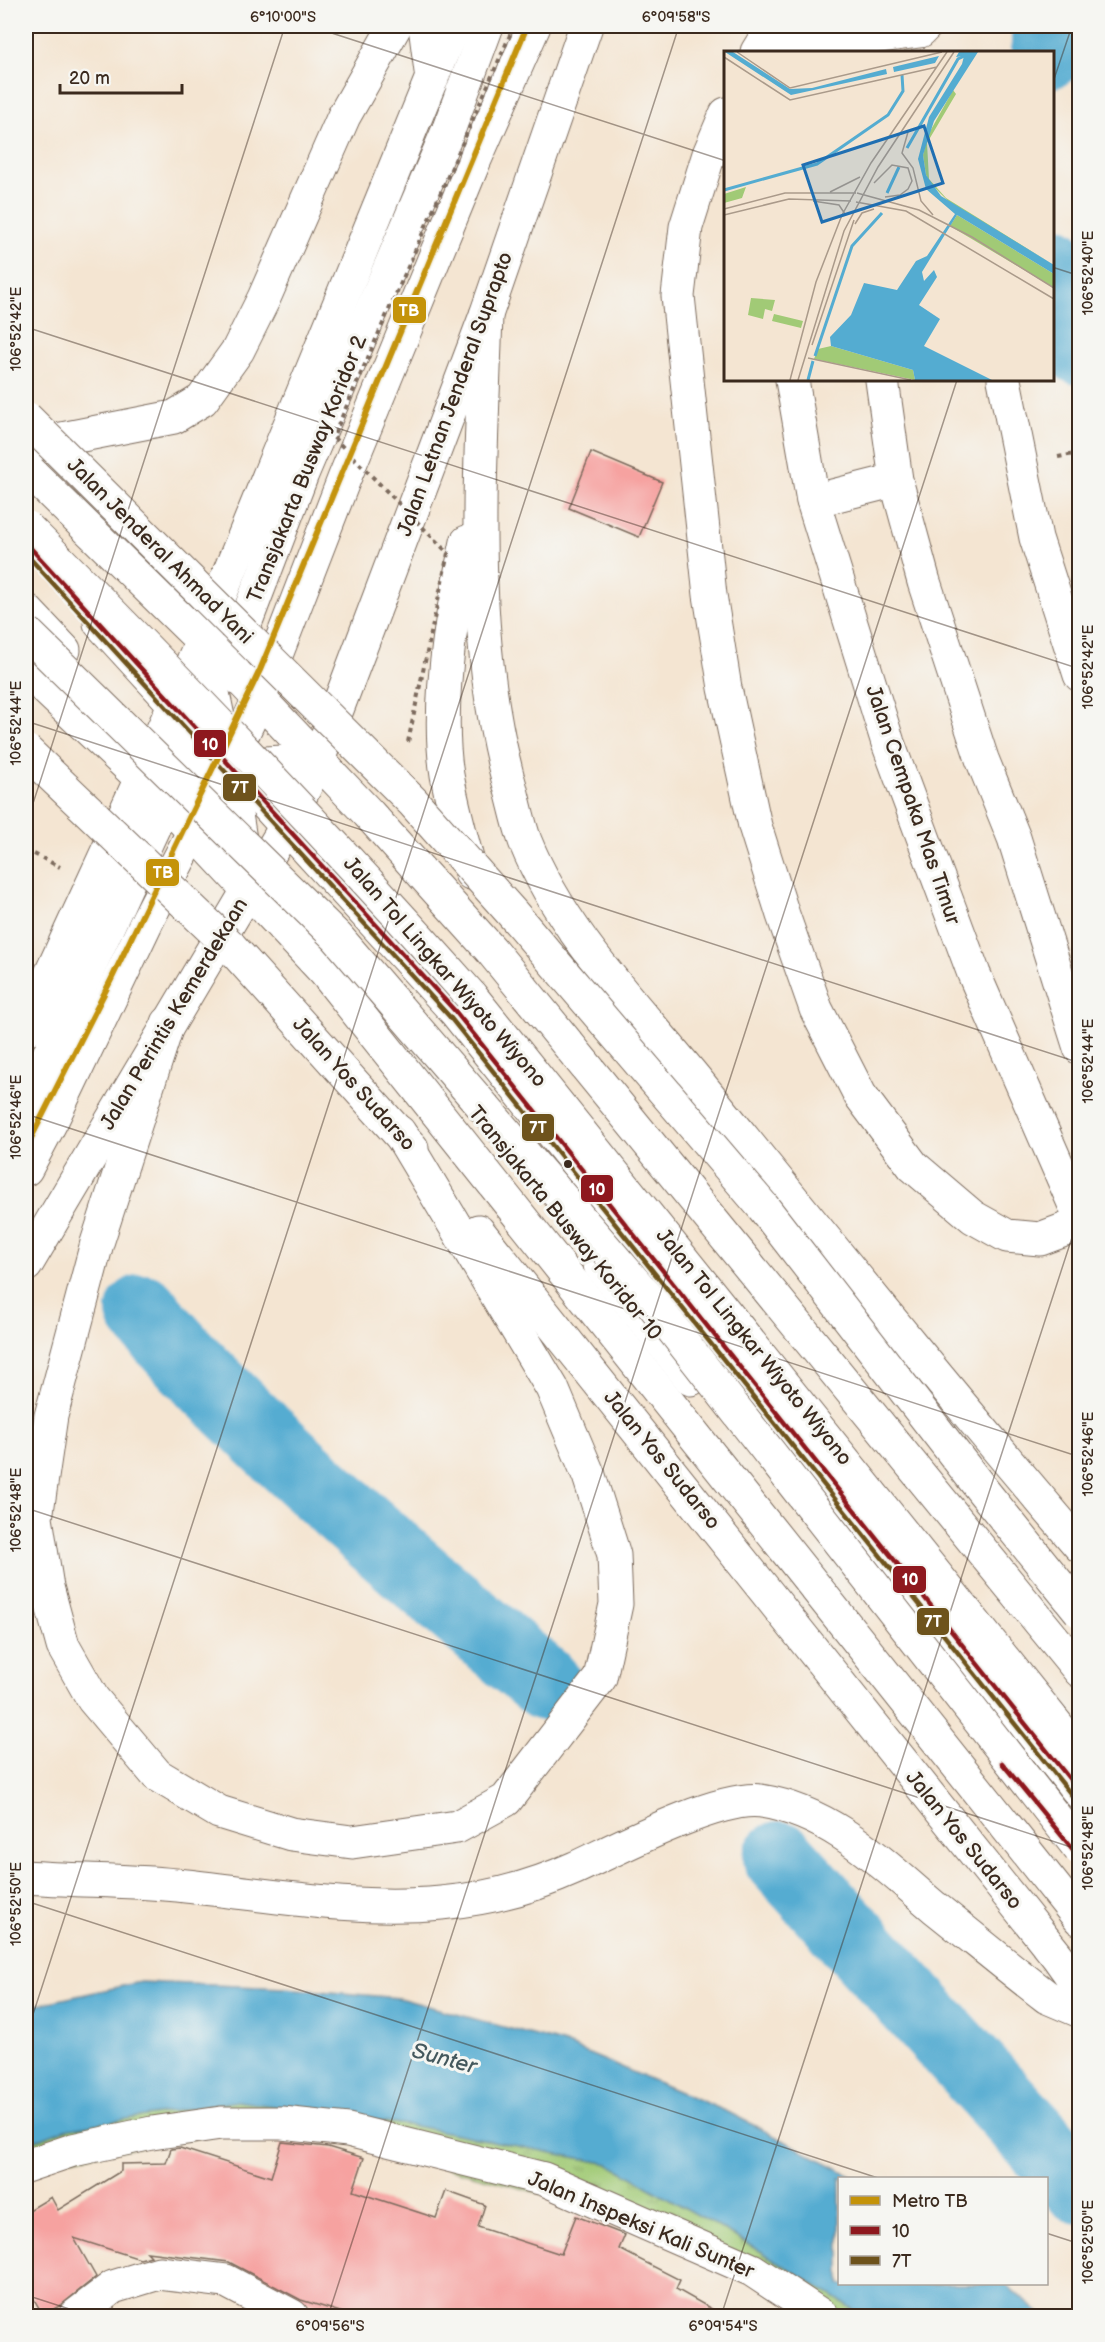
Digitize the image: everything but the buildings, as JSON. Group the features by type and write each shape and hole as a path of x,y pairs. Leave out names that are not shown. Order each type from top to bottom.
{"main road":[{"path":"26,446 174,417 202,400 238,350 264,298 344,116 395,26"},
{"path":"425,26 432,80"},
{"path":"26,1029 175,705 453,26"},
{"name":"Transjakarta Busway Koridor 2","path":"26,1104 196,732 229,667 302,474 448,131 488,26"},
{"name":"Transjakarta Busway Koridor 2","path":"26,1169 259,699 353,457 473,164 534,26"},
{"name":"Jalan Letnan Jenderal Suprapto","path":"318,760 486,315 586,26"},
{"path":"762,48 834,40 924,36"},
{"path":"724,119 709,154 686,227 678,296 711,594 725,688 755,826 776,893 816,1010 860,1095 913,1166 973,1217 1007,1236 1040,1239 1080,1224"},
{"path":"486,315 481,476 481,579 485,664 492,714 525,840 550,892 608,974 951,1396 1080,1546"},
{"name":"Jalan Cempaka Mas Timur","path":"792,381 813,501 888,743 974,974 1080,1217"},
{"path":"882,381 896,480 924,582 982,759 1014,838 1080,1048"},
{"path":"1004,381 1036,538 1080,675"},
{"name":"Jalan Jenderal Ahmad Yani","path":"26,418 413,802 504,905 763,1207 983,1491 1080,1611"},
{"name":"Jalan Jenderal Ahmad Yani","path":"26,468 229,667 318,760"},
{"path":"481,476 452,620 445,724 447,773 491,950"},
{"path":"813,501 896,480"},
{"name":"Jalan Tol Lingkar Wiyoto Wiyono","path":"26,527 139,640 361,871 470,995 1080,1754"},
{"path":"26,543 175,705 196,732 455,1011 1080,1793"},
{"path":"26,610 157,746 171,786 255,878"},
{"path":"26,632 345,946 649,1299 1080,1849"},
{"path":"202,640 228,765 240,840 255,878"},
{"path":"26,670 141,777 171,786 228,765 318,760 491,950 1080,1671"},
{"name":"Jalan Yos Sudarso","path":"26,751 229,945 399,1132 1058,1957 1080,1988"},
{"name":"Jalan Perintis Kemerdekaan","path":"26,1266 285,828 318,760"},
{"path":"199,817 240,840"},
{"name":"Jalan Yos Sudarso","path":"255,878 325,972 1080,1919"},
{"name":"Transjakarta Busway Koridor 10","path":"255,878 311,929 491,1129 1080,1859"},
{"path":"168,1023 97,1243 51,1416 36,1518 47,1587 63,1646 93,1699 157,1774 219,1812 291,1834 352,1842 457,1827 506,1800 600,1678 616,1604 614,1555 589,1476 552,1388 399,1132"},
{"path":"26,1877 183,1886 309,1902 389,1905 441,1903 499,1893 528,1885 573,1869 617,1846 728,1803 759,1801 804,1812 845,1834 1047,1997 1080,2011"},
{"name":"Jalan Inspeksi Kali Sunter","path":"26,2166 84,2148 152,2133 221,2123 282,2123 348,2130 544,2179 752,2270 822,2316"},
{"path":"75,2316 113,2287 159,2272 226,2281 292,2316"}],"path":[{"path":"407,747 448,553 333,437 514,26"},
{"path":"1056,457 1080,453"}],"green space":[{"path":"237,2101 421,2127 609,2164 762,2252 864,2316 822,2316 623,2216 282,2123 26,2166 26,2144 65,2129"}],"water":[{"name":"Sunter","path":"141,1982 285,1988 399,1998 565,2044 728,2112 854,2177 838,2177 838,2285 1006,2285 1043,2316 864,2316 762,2252 609,2164 421,2127 237,2101 65,2129 26,2144 26,2007"}],"waterway":[{"path":"1048,26 1048,51"},
{"path":"1054,269 1080,348"},
{"path":"143,1311 198,1372 291,1462 399,1559 545,1684"},
{"path":"780,1858 1080,2187"}],"metro line":[{"name":"TB","path":"26,1148 111,980 260,670 527,26"}],"transit line":[{"name":"10","path":"26,543 455,1011 1080,1792"},
{"name":"7T","path":"26,554 449,1016 1074,1798"},
{"name":"10","path":"1002,1763 1080,1858"}]}
